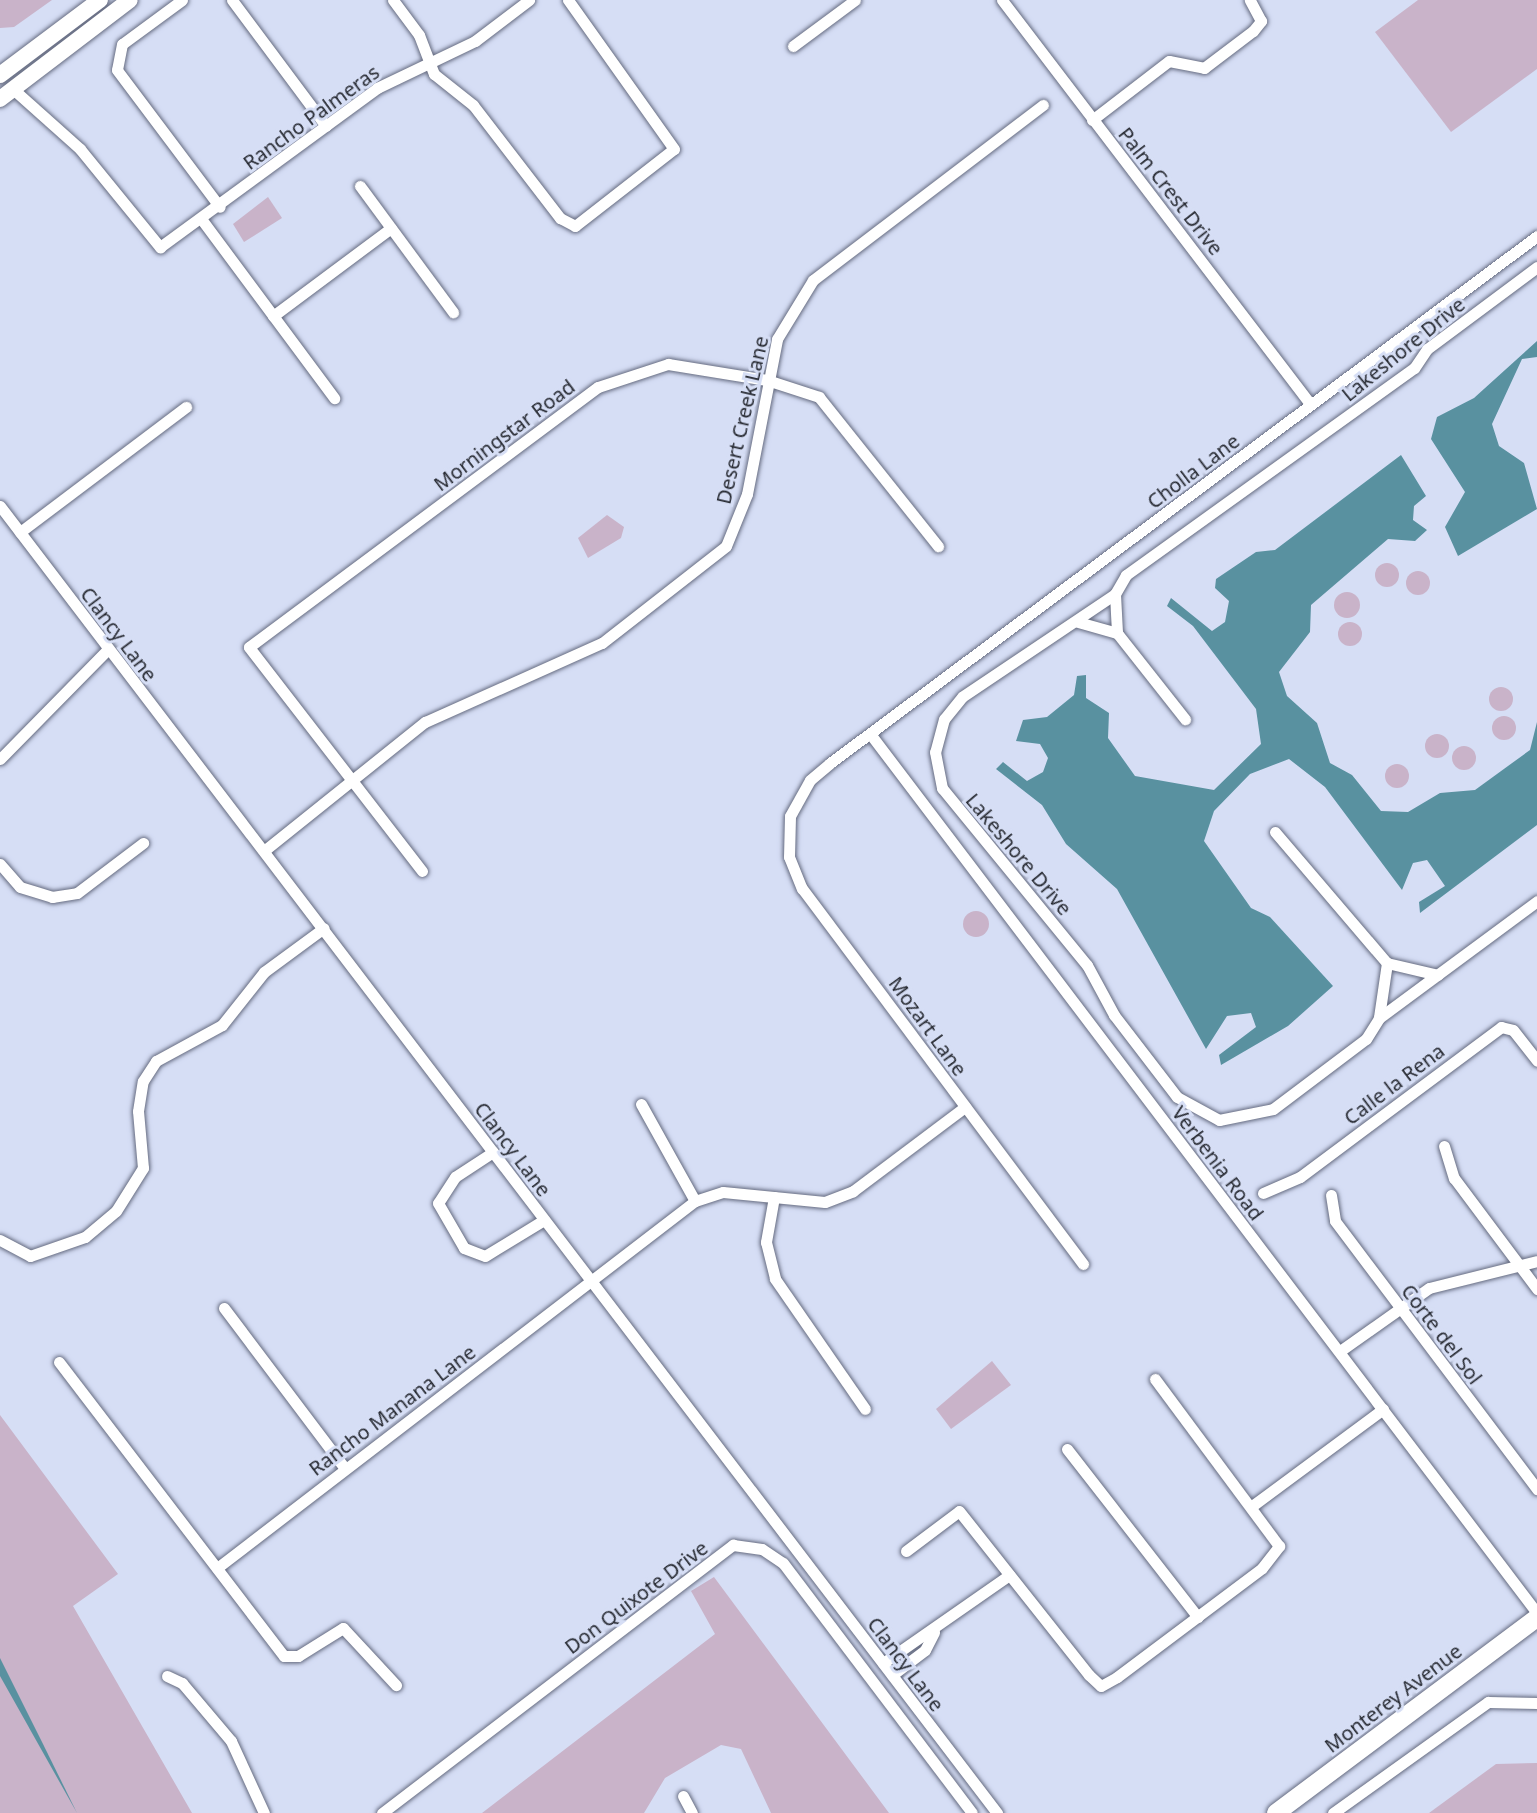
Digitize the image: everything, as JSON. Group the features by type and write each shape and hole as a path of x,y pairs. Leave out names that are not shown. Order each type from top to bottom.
{"main road":[{"path":"3,82 100,0"},
{"path":"3,82 130,0"},
{"name":"Monterey Avenue","path":"1276,1813 1537,1615"}],"street":[{"path":"182,0 122,44 117,70 220,207"},
{"path":"232,0 326,126"},
{"path":"393,0 428,62 488,122 560,218 584,223 674,149 568,0"},
{"name":"Rancho Palmeras","path":"3,82 80,149 160,247 220,207 326,126 428,62 475,41 529,0"},
{"path":"793,46 855,0"},
{"name":"Palm Crest Drive","path":"1002,0 1311,405"},
{"path":"1092,120 1169,61 1204,68 1258,26 1250,0"},
{"name":"Desert Creek Lane","path":"265,850 425,722 602,643 726,546 747,494 777,339 813,280 1043,105"},
{"path":"360,186 453,312"},
{"path":"202,220 334,398"},
{"path":"273,316 391,228"},
{"name":"Cholla Lane","path":"871,735 1537,236"},
{"name":"Lakeshore Drive","path":"1537,267 1293,459 1126,575 1115,594 1078,622 1048,634 944,719 936,771 963,817 1026,885 1177,1097 1203,1116 1234,1122 1273,1109 1366,1039 1379,1018 1537,901"},
{"name":"Morningstar Road","path":"354,781 249,647 598,387 668,364 767,380 819,397 938,546"},
{"path":"20,532 186,407"},
{"name":"Clancy Lane","path":"0,506 997,1813"},
{"path":"1115,594 1117,633 1185,719"},
{"path":"1078,622 1117,633"},
{"path":"0,759 107,650"},
{"name":"Mozart Lane","path":"592,1283 695,1201 723,1192 825,1202 853,1191 965,1107 802,889 789,857 790,816 810,780 871,735"},
{"name":"Verbenia Road","path":"871,735 1537,1615"},
{"path":"354,781 422,871"},
{"path":"1275,832 1387,963 1438,975"},
{"path":"0,864 20,887 65,895 143,843"},
{"path":"0,1240 30,1256 85,1237 116,1211 143,1168 138,1111 143,1081 156,1061 222,1025 264,972 324,928"},
{"path":"1379,1018 1387,963"},
{"name":"Calle la Rena","path":"1263,1193 1300,1177 1501,1027 1513,1030 1537,1061"},
{"path":"641,1104 695,1201"},
{"path":"965,1107 1083,1264"},
{"path":"1444,1146 1454,1178 1537,1289"},
{"path":"493,1152 455,1177 438,1203 457,1238 485,1256 544,1220"},
{"name":"Corte del Sol","path":"1331,1195 1335,1221 1537,1489"},
{"path":"774,1197 766,1242 775,1279 865,1409"},
{"path":"1340,1351 1398,1307 1459,1277 1537,1261"},
{"name":"Rancho Manana Lane","path":"217,1568 344,1467 592,1283"},
{"path":"224,1308 344,1467"},
{"path":"59,1362 284,1656 298,1656 343,1628 396,1685"},
{"path":"906,1551 959,1511 1101,1686 1262,1568 1279,1546 1155,1379"},
{"path":"1252,1506 1383,1409"},
{"path":"1067,1449 1198,1617"},
{"name":"Don Quixote Drive","path":"382,1813 733,1545 762,1549 783,1563 972,1813"},
{"path":"883,1663 934,1632 1009,1575"},
{"path":"892,1675 925,1650 934,1632"},
{"path":"167,1676 182,1683 231,1741 264,1813"},
{"path":"1333,1813 1488,1702 1537,1703"},
{"path":"683,1796 692,1813"}],"shaded area":[{"path":"0,0 52,0 14,27 0,28"},
{"path":"1418,0 1537,0 1537,69 1451,132 1375,32"},
{"path":"268,197 282,218 244,242 233,224"},
{"path":"607,515 624,527 621,538 588,558 578,538"},
{"path":"1387,563 1396,566 1399,575 1396,584 1387,587 1378,584 1375,575 1378,566"},
{"path":"1418,571 1427,574 1430,583 1427,592 1418,595 1409,592 1406,583 1409,574"},
{"path":"1347,592 1356,596 1360,605 1356,614 1347,618 1338,614 1334,605 1338,596"},
{"path":"1345,622 1355,622 1362,629 1362,639 1355,646 1345,646 1338,639 1338,629"},
{"path":"1496,687 1506,687 1513,694 1513,704 1506,711 1496,711 1489,704 1489,694"},
{"path":"1499,716 1509,716 1516,723 1516,733 1509,740 1499,740 1492,733 1492,723"},
{"path":"1432,734 1442,734 1449,741 1449,751 1442,758 1432,758 1425,751 1425,741"},
{"path":"1459,746 1469,746 1476,753 1476,763 1469,770 1459,770 1452,763 1452,753"},
{"path":"1392,764 1402,764 1409,771 1409,781 1402,788 1392,788 1385,781 1385,771"},
{"path":"976,911 985,915 989,924 985,933 976,937 967,933 963,924 967,915"},
{"path":"992,1361 1011,1385 951,1429 936,1409"},
{"path":"0,1415 118,1574 73,1606 192,1813 0,1813"},
{"path":"714,1577 889,1813 771,1813 741,1749 721,1745 665,1778 644,1813 482,1813 715,1634 691,1591"},
{"path":"1537,1763 1537,1813 1429,1813 1496,1764"}],"water":[{"path":"1537,341 1537,357 1522,359 1492,424 1499,446 1524,463 1537,509 1458,556 1445,527 1465,492 1431,439 1437,417 1474,398"},
{"path":"1401,455 1426,496 1414,506 1413,520 1427,530 1415,541 1388,539 1311,605 1310,632 1279,672 1287,696 1317,723 1330,763 1352,775 1381,811 1408,812 1440,793 1475,790 1530,750 1537,722 1537,825 1420,913 1419,902 1445,886 1427,860 1413,863 1402,890 1325,787 1289,759 1250,774 1214,811 1204,841 1251,908 1270,917 1333,986 1288,1026 1221,1065 1219,1055 1256,1027 1251,1013 1227,1016 1206,1049 1117,889 1066,844 1042,805 996,769 1003,762 1027,781 1043,772 1048,758 1040,744 1016,741 1023,720 1047,717 1074,695 1077,676 1086,675 1086,698 1109,713 1108,738 1135,776 1214,790 1261,744 1256,709 1193,626 1167,606 1171,598 1212,631 1225,622 1229,601 1215,588 1216,579 1256,552 1275,550"},
{"path":"0,1658 42,1742 77,1813 0,1676"}]}
